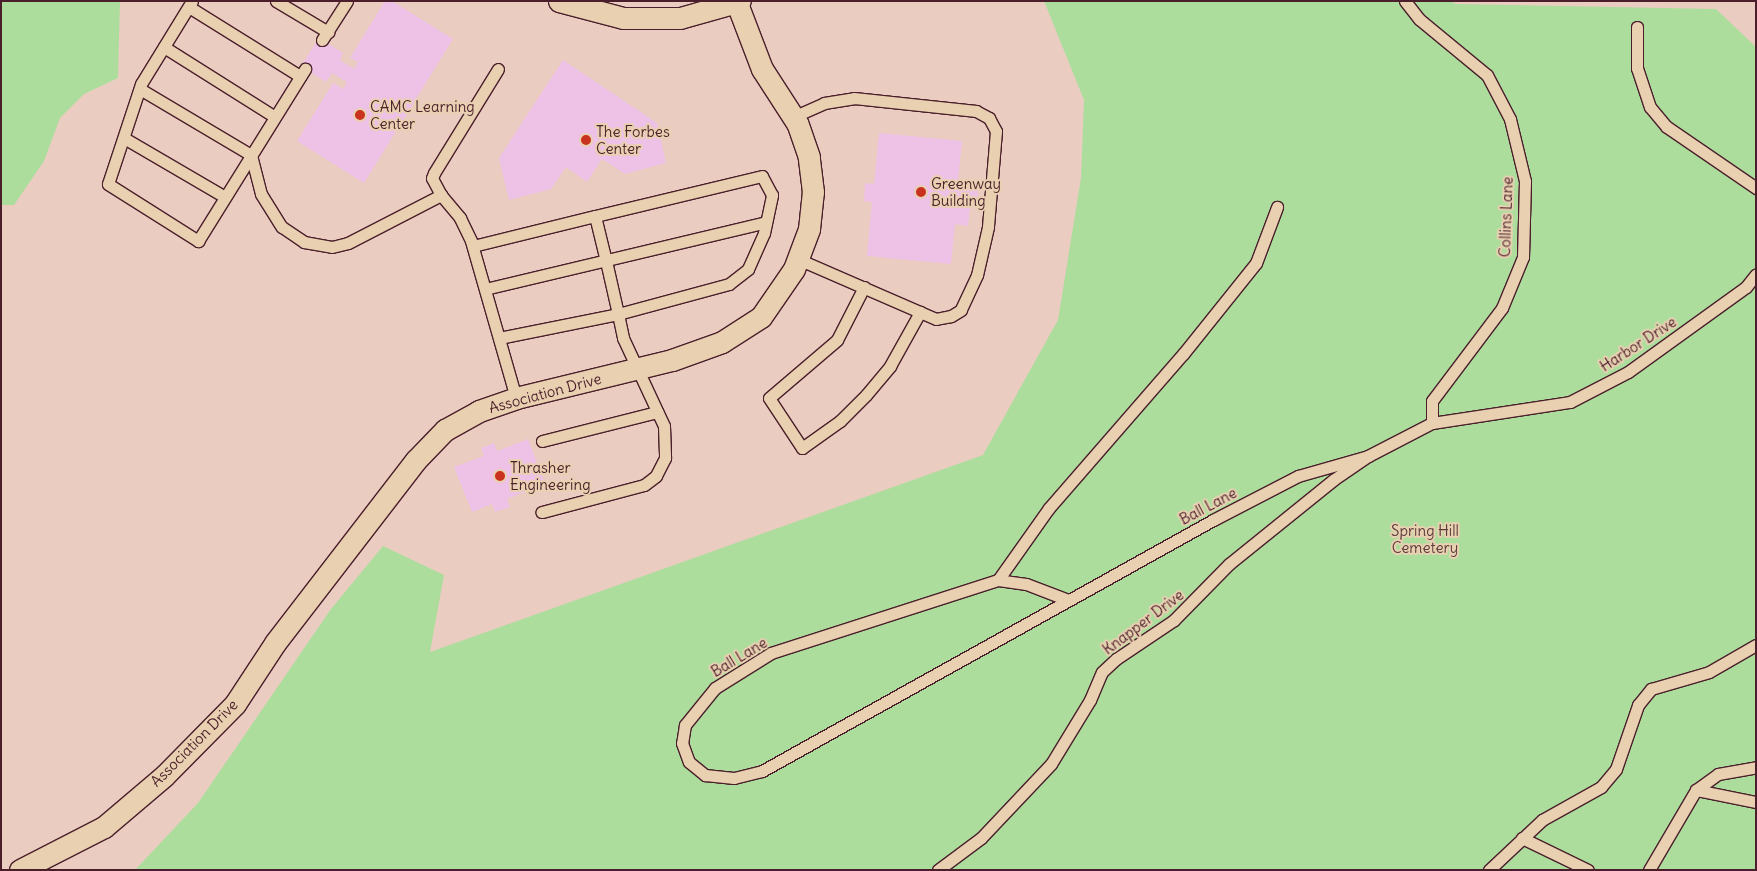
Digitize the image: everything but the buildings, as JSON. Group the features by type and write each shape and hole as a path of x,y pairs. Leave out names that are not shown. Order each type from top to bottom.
{"street":[{"path":"560,1 624,18 680,18 737,2"},
{"name":"Association Drive","path":"20,870 104,827 164,775 236,704 275,643 416,460 445,430 479,411 516,398 639,368 722,342 760,317 782,290 798,259 809,229 813,192 809,157 793,117 762,69 737,2"}],"lane":[{"path":"276,1 325,36 347,1"},
{"name":"Collins Lane","path":"1405,1 1419,19 1487,75 1510,119 1525,181 1522,257 1502,308 1432,401 1432,423"},
{"path":"191,4 303,72 198,241 108,184 140,90 191,4"},
{"path":"1636,27 1636,68 1650,107 1667,127 1756,188"},
{"path":"164,47 275,117"},
{"path":"498,69 432,178 442,195 460,218 472,246 516,398"},
{"path":"140,90 251,155 261,194 271,212 282,227 304,242 332,247 348,243 442,195"},
{"path":"793,117 824,103 854,98 976,112 990,118 996,131 988,227 968,299 961,310 951,316 936,319 798,259"},
{"path":"124,138 226,197"},
{"path":"472,246 762,176 772,195 766,222 748,269 729,284 618,314 499,338"},
{"path":"998,580 1049,508 1183,354 1256,263 1277,207"},
{"path":"542,512 644,485 656,476 665,458 666,441 657,412 639,368 623,338 595,216"},
{"path":"485,289 766,222"},
{"name":"Harbor Drive","path":"1432,423 1570,402 1628,372 1746,287 1756,274"},
{"path":"864,287 837,340 769,398 802,448 840,421 866,395 890,366 920,312"},
{"path":"542,440 657,412"},
{"name":"Knapper Drive","path":"938,870 981,838 1051,764 1090,700 1102,672 1116,658 1174,620 1229,564 1333,480 1368,456 1432,423"},
{"name":"Ball Lane","path":"1068,600 1026,584 998,580 771,653 715,688 685,725 682,744 690,762 705,775 734,778 762,771 1068,600 1298,476 1368,456"},
{"path":"1489,870 1542,820 1606,781 1616,769 1638,705 1651,689 1709,672 1756,645"},
{"path":"1648,870 1696,790 1718,774 1756,766"},
{"path":"1696,790 1756,802"},
{"path":"1522,838 1588,870"}],"green space":[{"path":"1,1 120,1 118,78 84,94 60,118 44,161 14,205 1,205"},
{"name":"Spring Hill Cemetery","path":"1044,1 1450,1 1456,4 1716,9 1756,47 1756,870 135,870 198,803 331,609 383,546 444,575 430,652 983,455 1058,320 1081,178 1084,100"}],"place":[{"name":"CAMC Learning Center","path":"360,115"},
{"name":"The Forbes Center","path":"586,140"},
{"name":"Greenway Building","path":"921,192"},
{"name":"Thrasher Engineering","path":"500,476"}]}
